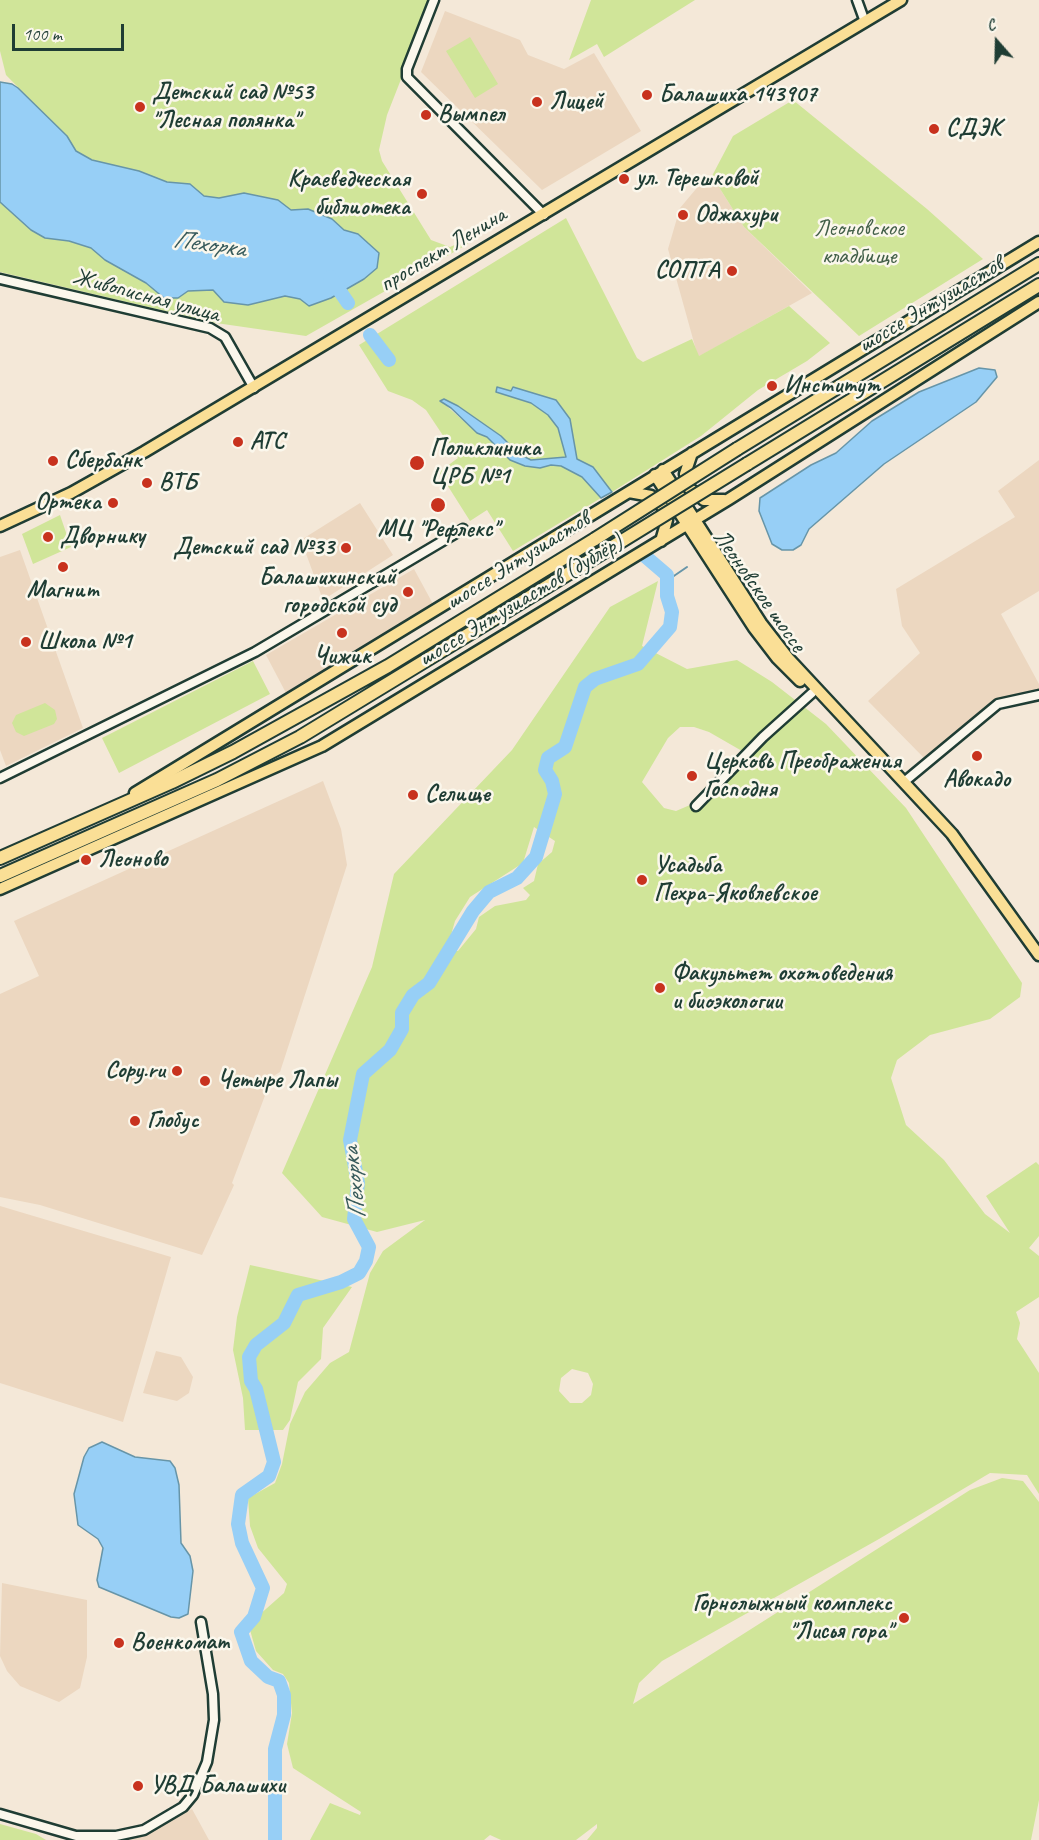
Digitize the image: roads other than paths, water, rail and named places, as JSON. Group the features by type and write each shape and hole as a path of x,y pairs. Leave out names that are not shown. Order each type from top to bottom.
{"highway":[{"name":"шоссе Энтузиастов","path":"0,858 172,782 286,723 388,666 595,539 737,448 1039,264"},
{"name":"шоссе Энтузиастов","path":"4,874 217,780 300,737 1039,285"}],"main road":[{"name":"проспект Ленина","path":"0,526 100,477 544,215 901,0"},
{"name":"шоссе Энтузиастов (дублёр)","path":"101,813 1039,242"},
{"name":"шоссе Энтузиастов (дублёр)","path":"0,889 322,746 729,499 1039,302"},
{"path":"692,453 685,474 692,492 708,501 729,499"},
{"name":"Леоновское шоссе","path":"659,473 761,623 789,659 842,719 952,834 1039,954"},
{"path":"624,495 647,494 662,506 666,525 656,544"},
{"name":"Леоновское шоссе","path":"691,522 765,644 812,693 842,719"},
{"path":"0,852 50,836"},
{"path":"4,874 107,843"}],"street":[{"path":"434,0 407,69 407,77 544,215"},
{"path":"857,0 865,22"},
{"name":"Живописная улица","path":"0,279 210,328 225,337 254,387"},
{"path":"0,778 255,651 463,529"},
{"path":"696,806 763,737 812,693"},
{"path":"904,782 998,704 1039,695"},
{"path":"0,1814 76,1836 116,1836 144,1830 166,1819 187,1803 207,1762 214,1720 213,1694 201,1622"},
{"path":"55,1831 66,1840"}],"water":[{"path":"0,82 12,84 18,88 67,136 76,151 92,160 139,171 167,182 190,184 204,196 219,198 244,193 278,200 291,210 308,209 332,219 344,230 358,234 379,253 377,268 364,279 331,298 309,306 300,299 285,296 248,305 224,302 213,290 188,291 178,298 164,298 146,283 105,260 91,248 69,241 45,238 31,230 0,202"},
{"path":"979,368 995,370 997,377 976,402 884,464 809,529 801,545 793,550 782,550 772,544 759,511 760,498 811,465 836,453 872,421 919,392"},
{"path":"497,387 511,391 513,387 556,400 570,419 577,459 593,467 612,492 601,498 582,477 561,466 551,465 540,468 525,466 510,460 487,437 477,433 451,408 440,401 444,399 458,406 501,436 519,454 531,460 566,457 558,428 548,415 531,403 496,392"},
{"path":"102,1442 135,1457 170,1461 175,1468 179,1485 181,1543 190,1556 193,1571 188,1614 179,1618 171,1617 99,1587 97,1580 103,1548 98,1539 78,1525 74,1494 84,1457 89,1448"}],"waterway":[{"name":"Пехорка","path":"330,277 348,303"},
{"name":"Пехорка","path":"370,335 389,360"},
{"name":"Пехорка","path":"275,1840 275,1749 284,1715 284,1695 279,1681 268,1677 251,1661 241,1632 254,1617 263,1588 242,1543 238,1524 242,1495 269,1476 274,1462 256,1389 251,1381 249,1357 256,1345 284,1323 298,1295 341,1282 359,1273 366,1261 369,1247 354,1219 358,1183 350,1140 363,1074 390,1050 402,1029 402,1013 413,995 429,983 473,911 489,892 517,878 536,857 555,794 552,781 545,770 548,758 565,747 585,687 595,679 638,664 670,627 672,612 667,596 667,575 646,557"},
{"path":"668,580 687,567"}],"place":[{"name":"Балашиха 143907","path":"647,95"},
{"name":"Лицей","path":"537,102"},
{"name":"Детский сад №53 \"Лесная полянка\"","path":"140,107"},
{"name":"Вымпел","path":"426,115"},
{"name":"СДЭК","path":"934,129"},
{"name":"ул. Терешковой","path":"624,179"},
{"name":"Краеведческая библиотека","path":"422,194"},
{"name":"Оджахури","path":"683,215"},
{"name":"СОПТА","path":"732,271"},
{"name":"Институт","path":"772,386"},
{"name":"АТС","path":"238,442"},
{"name":"Сбербанк","path":"53,461"},
{"name":"Поликлиника ЦРБ №1","path":"417,463"},
{"name":"ВТБ","path":"147,483"},
{"name":"Ортека","path":"113,503"},
{"name":"МЦ \"Рефлекс\"","path":"438,505"},
{"name":"Дворнику","path":"48,537"},
{"name":"Детский сад №33","path":"346,548"},
{"name":"Магнит","path":"63,567"},
{"name":"Балашихинский городской суд","path":"408,592"},
{"name":"Чижик","path":"342,633"},
{"name":"Школа №1","path":"26,642"},
{"name":"Авокадо","path":"977,756"},
{"name":"Церковь Преображения Господня","path":"692,776"},
{"name":"Селище","path":"413,795"},
{"name":"Леоново","path":"86,860"},
{"name":"Усадьба Пехра-Яковлевское","path":"642,880"},
{"name":"Факультет охотоведения и биоэкологии","path":"660,988"},
{"name":"Copy.ru","path":"177,1071"},
{"name":"Четыре Лапы","path":"205,1081"},
{"name":"Глобус","path":"135,1121"},
{"name":"Горнолыжный комплекс \"Лисья гора\"","path":"904,1618"},
{"name":"Военкомат","path":"119,1643"},
{"name":"УВД Балашихи","path":"138,1786"}],"park label":[{"name":"Леоновское кладбище","path":"859,243"}]}
